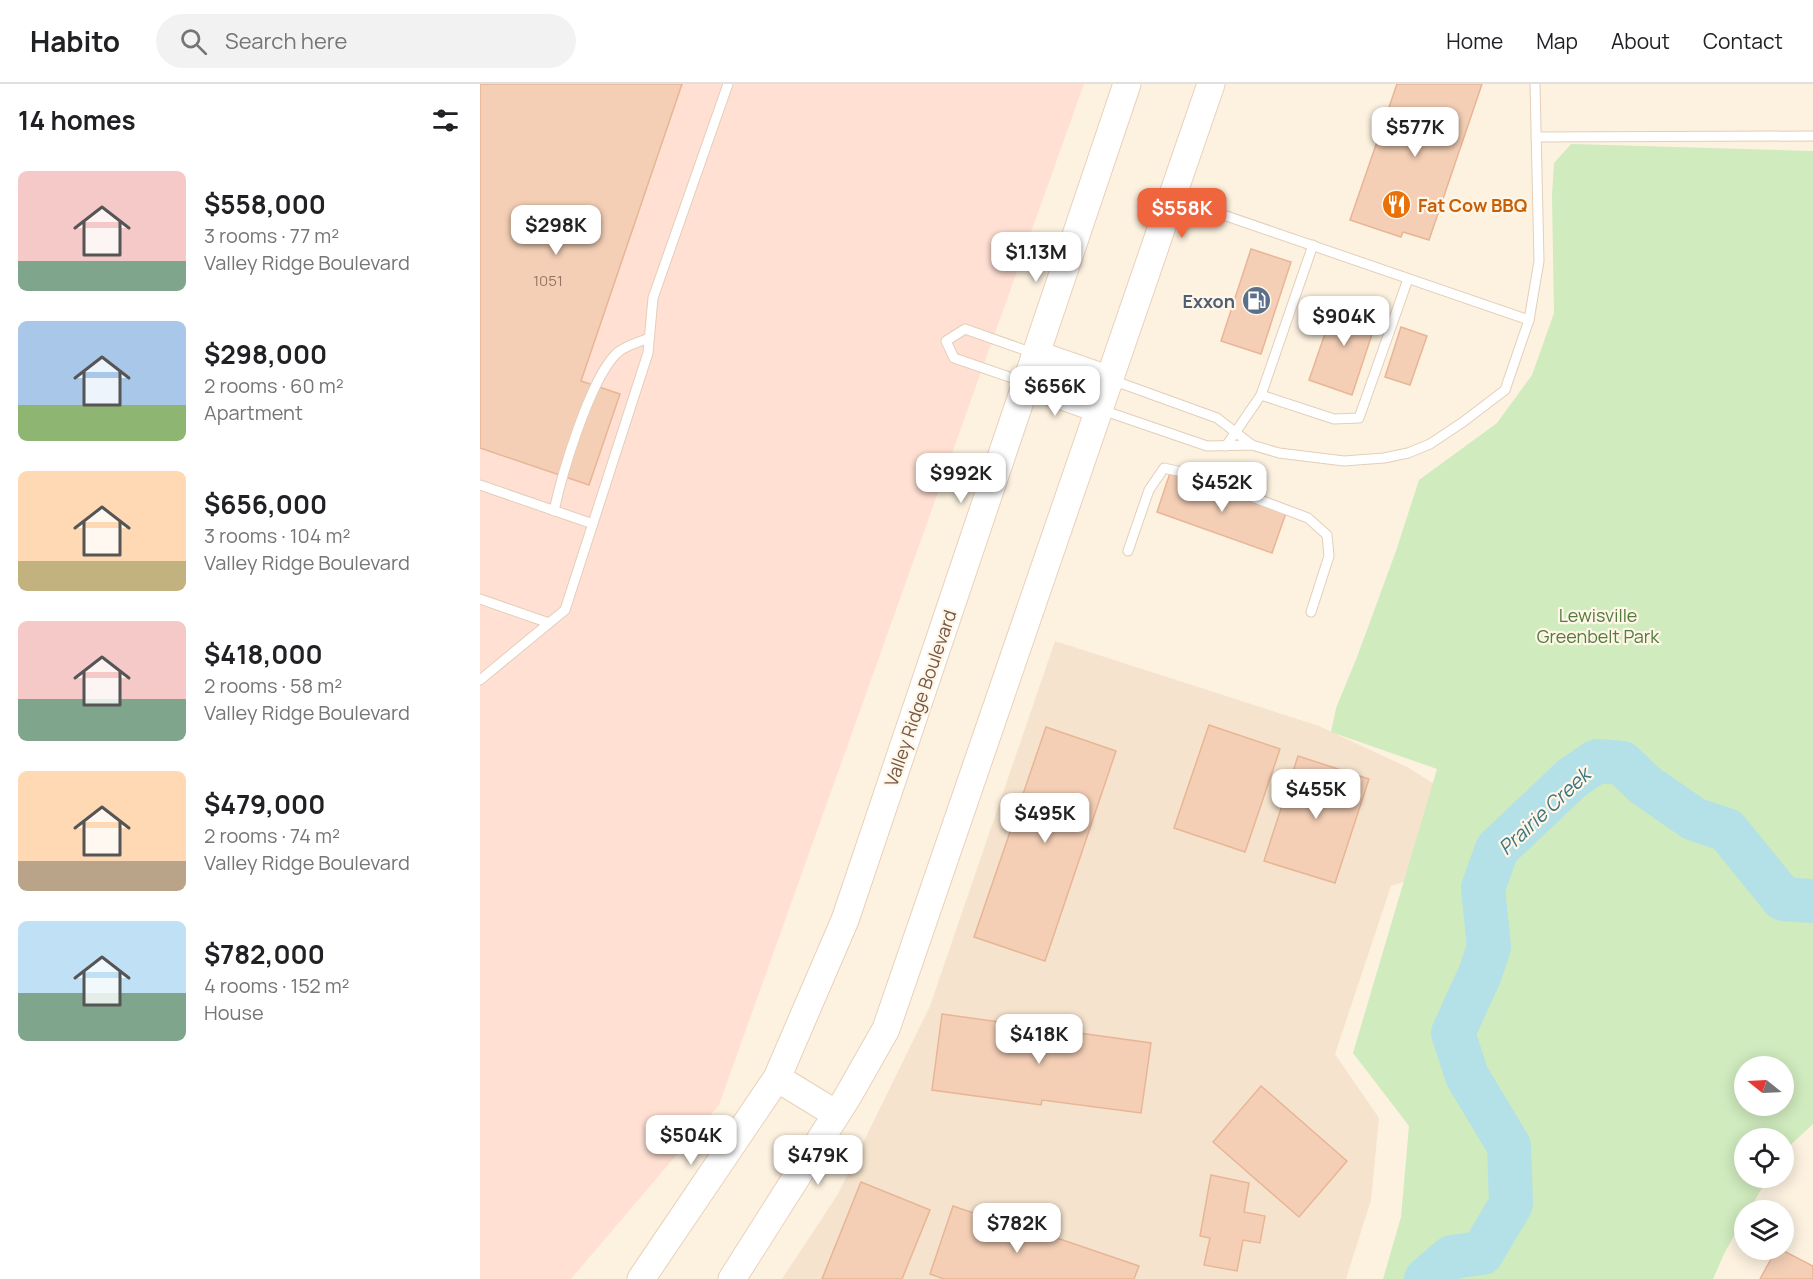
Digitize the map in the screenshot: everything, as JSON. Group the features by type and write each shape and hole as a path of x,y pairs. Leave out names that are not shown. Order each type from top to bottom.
{"main road":[{"name":"Valley Ridge Boulevard","path":"641,1279 777,1078 845,920 1127,84"},
{"path":"732,1279 836,1114 886,1029 1211,84"},
{"path":"1035,354 1110,380"},
{"path":"1026,383 1099,409"},
{"path":"777,1078 836,1114"}],"lane":[{"path":"480,680 565,610 648,353 653,298 728,84"},
{"path":"1099,409 1207,446 1252,445 1279,453 1344,461 1384,458 1408,453 1430,444 1463,422 1505,390 1529,320 1539,261 1535,84"},
{"path":"1536,137 1813,136"},
{"path":"1173,198 1529,320"},
{"path":"1226,446 1261,394 1313,245"},
{"path":"1261,394 1334,419 1359,418 1408,279"},
{"path":"1026,383 954,358 946,341 964,329 1035,354"},
{"path":"554,511 559,488 599,378 617,352 649,338"},
{"path":"1110,380 1217,418 1252,445"},
{"path":"1128,550 1149,490 1164,468 1191,474 1308,518 1327,535 1329,556 1311,612"},
{"path":"480,485 593,524"},
{"path":"480,599 549,623"}],"shaded area":[{"path":"480,84 1084,84 719,1105 571,1279 480,1279"},
{"path":"1055,641 1319,726 1409,768 1464,803 1433,872 1391,886 1335,1054 1379,1118 1371,1200 1346,1279 782,1279 838,1194 930,1006"}],"green space":[{"name":"Lewisville Greenbelt Park","path":"1571,144 1813,151 1813,1124 1794,1142 1794,1128 1734,1128 1734,1188 1762,1188 1755,1200 1734,1200 1734,1236 1713,1279 1383,1279 1401,1217 1409,1126 1353,1053 1437,769 1331,732 1336,708 1396,551 1419,480 1497,423 1532,375 1554,313 1552,196 1554,163"}],"building":[{"path":"480,84 682,84 581,381 620,394 589,485 480,448"},
{"path":"1397,84 1482,84 1429,240 1403,232 1401,237 1350,220"},
{"name":"Exxon","path":"1251,249 1291,262 1261,354 1221,341"},
{"path":"1337,299 1379,313 1352,395 1309,380"},
{"path":"1401,327 1427,336 1410,385 1385,377"},
{"path":"1170,473 1286,513 1272,553 1157,512"},
{"path":"1209,725 1280,749 1245,852 1174,828"},
{"path":"1046,727 1116,751 1045,961 974,937"},
{"path":"1298,756 1369,779 1335,883 1264,861"},
{"path":"942,1014 1151,1043 1141,1113 1042,1100 1041,1105 932,1090"},
{"path":"1261,1086 1347,1161 1299,1217 1213,1142"},
{"path":"1211,1175 1249,1183 1244,1212 1265,1216 1260,1243 1243,1240 1237,1271 1204,1265 1210,1238 1200,1236"},
{"path":"861,1182 930,1210 902,1279 822,1279"},
{"path":"953,1206 1139,1266 1134,1279 944,1279 930,1274"},
{"path":"1794,1256 1813,1266 1813,1279 1760,1279 1770,1260 1794,1260"}],"waterway":[{"name":"Prairie Creek","path":"1426,1279 1452,1257 1482,1253 1511,1204 1509,1146 1467,1076 1453,1033 1480,974 1489,947 1483,888 1497,849 1572,778 1597,761 1622,763 1645,785 1694,819 1727,830 1783,899 1813,901"}],"place":[{"name":"Fat Cow BBQ","path":"1397,205"},
{"name":"Exxon","path":"1256,301"}]}
